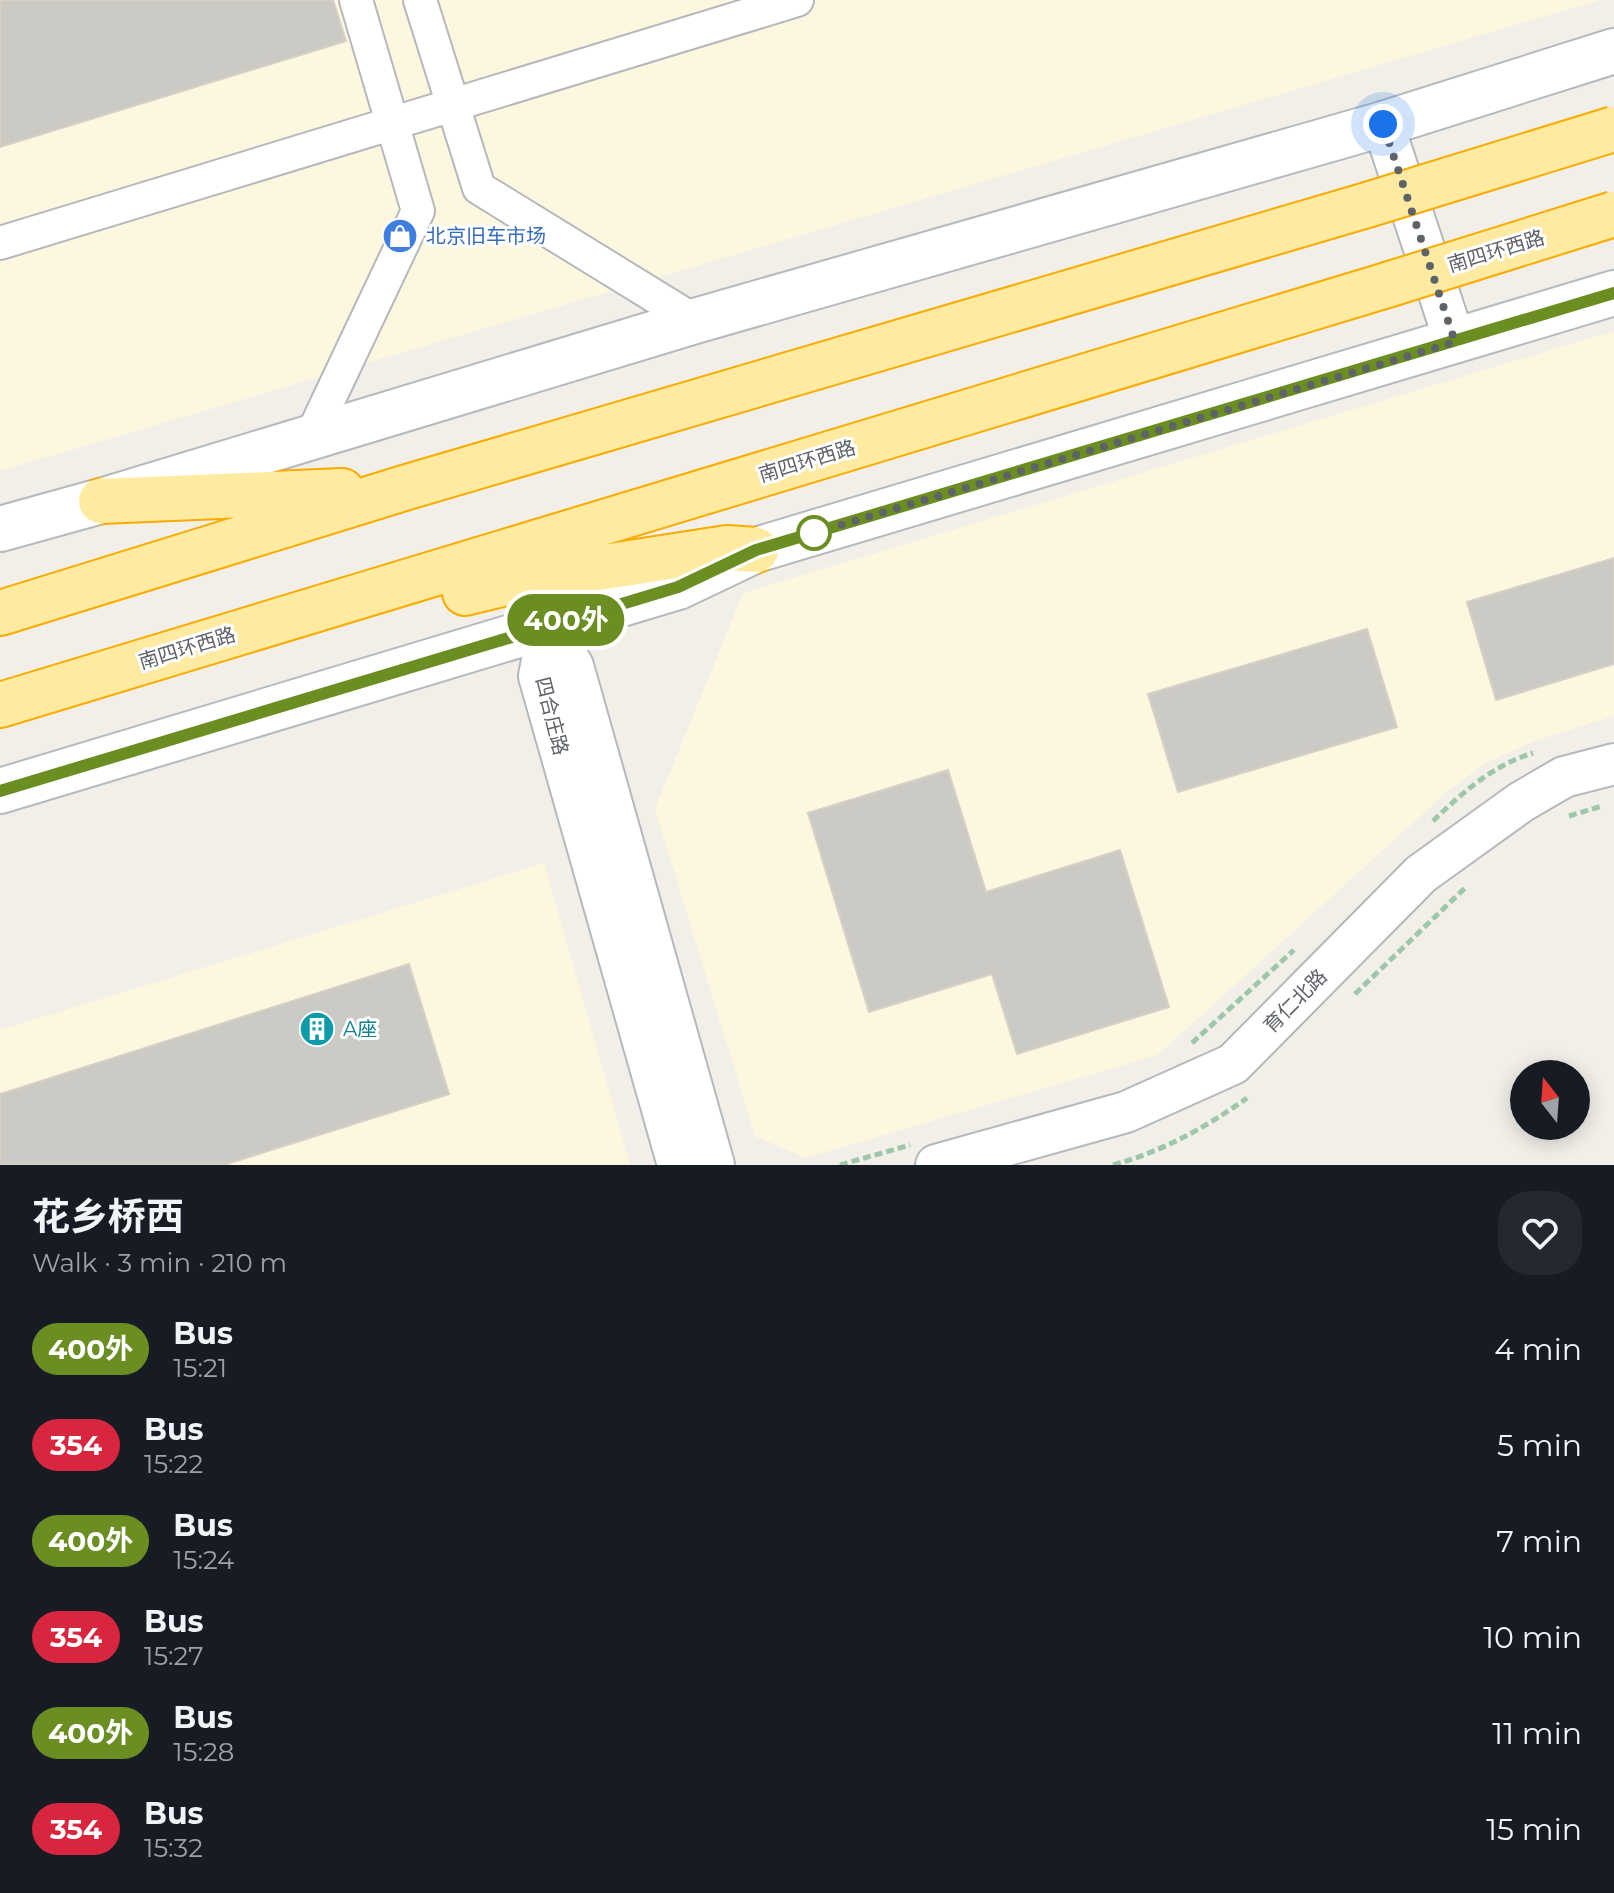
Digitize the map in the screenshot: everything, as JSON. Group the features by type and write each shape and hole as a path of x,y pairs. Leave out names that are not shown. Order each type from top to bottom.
{"highway":[{"path":"0,613 404,488 1367,205 1614,129"},
{"name":"南四环西路","path":"0,705 1614,214"},
{"path":"101,501 404,488"},
{"path":"280,620 435,600 514,581 727,548 756,550"}],"main road":[{"path":"0,529 695,321 1383,124 1614,51"},
{"path":"0,791 678,587 756,550 1614,293"}],"street":[{"path":"311,437 418,211 356,0"},
{"path":"420,0 479,188 695,321"},
{"path":"0,243 797,0"},
{"path":"1383,124 1455,342"},
{"name":"四合庄路","path":"549,626 539,676 678,1165"},
{"name":"四合庄路","path":"549,626 573,666 714,1165"},
{"name":"育仁北路","path":"925,1154 1126,1112 1233,1064 1421,874 1521,802 1564,777 1614,764"},
{"name":"育仁北路","path":"1036,1165 1135,1137 1240,1079 1432,884 1574,789 1614,775"}],"path":[{"path":"1423,829 1469,787 1516,758 1544,750"},
{"path":"1187,1047 1298,946"},
{"path":"840,1165 925,1154"}],"shaded area":[{"name":"北京旧车市场","path":"0,0 1600,0 0,471"},
{"path":"1614,331 1614,716 1534,741 1486,763 1448,791 1158,1055 805,1158 755,1136 655,809 743,593"},
{"path":"544,863 630,1165 0,1165 0,1030"}],"building":[{"path":"0,0 333,0 346,41 0,147"},
{"path":"1614,558 1614,664 1496,700 1467,602"},
{"path":"1367,629 1397,727 1178,792 1148,694"},
{"path":"948,770 986,892 1120,850 1169,1007 1017,1054 992,974 869,1012 808,813"},
{"name":"A座","path":"409,964 449,1094 224,1165 0,1165 0,1094"}],"bus line":[{"name":"400外","path":"0,791 678,587 756,550 1614,293"}],"place":[{"name":"北京旧车市场","path":"400,236"},
{"name":"A座","path":"317,1029"}],"route":[{"path":"814,533 1455,342 1383,124"}]}
